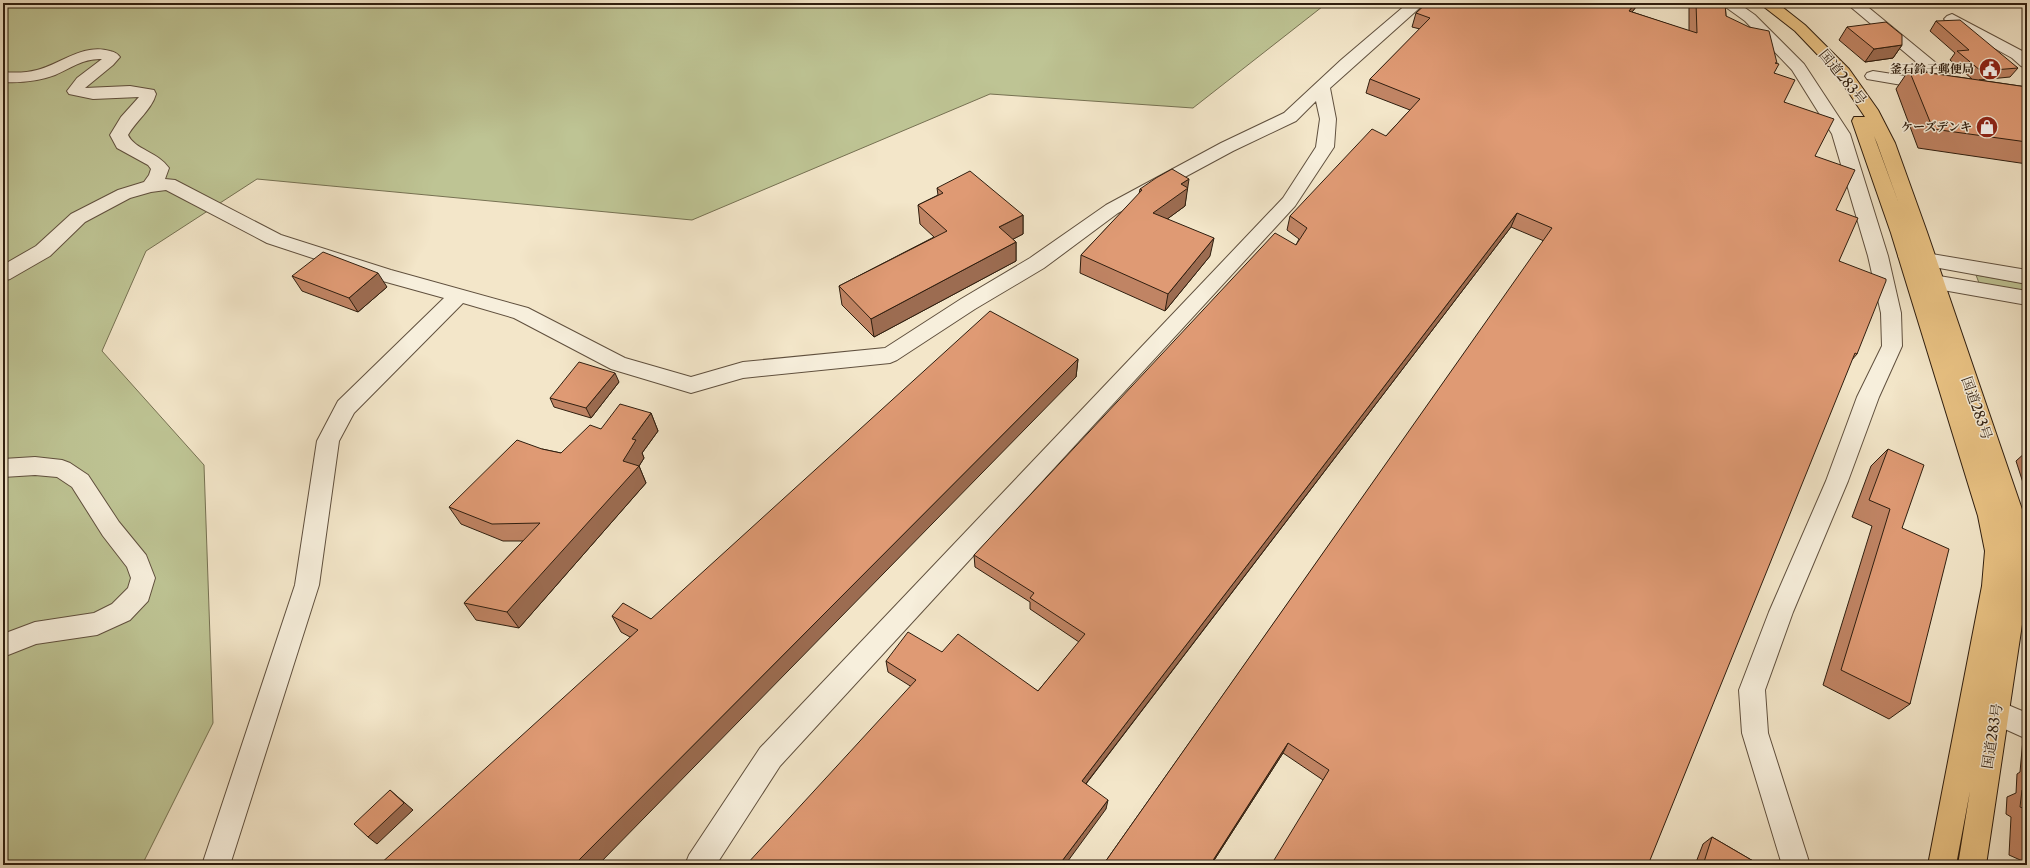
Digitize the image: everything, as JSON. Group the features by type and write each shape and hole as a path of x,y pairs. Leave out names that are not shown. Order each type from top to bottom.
{"highway":[{"name":"国道283号","path":"1754,3 1787,30 1812,54 1830,75 1858,116 1917,258"},
{"name":"国道283号","path":"1767,3 1800,28 1843,72 1870,110 1886,143 1990,516 1997,551 1994,586 1942,865"},
{"name":"国道283号","path":"1924,281 2021,523 2017,551 2016,583 1972,865"}],"street":[{"path":"3,274 43,252 78,218 124,194 150,186 169,184 274,239 386,275 521,313 618,364 691,385 744,370 890,355 968,304 1037,263 1112,208 1227,147 1290,117 1417,3"},
{"path":"1728,3 1750,18 1798,67 1841,134 1878,256 1891,313 1892,346 1868,397 1837,481 1781,612 1752,690 1755,733 1796,865"},
{"path":"1854,3 1965,90 1873,76"},
{"path":"1952,19 2018,55 2027,63"},
{"path":"3,77 14,78 42,74 92,54 105,54 112,57 106,65 80,83 75,91 85,95 102,95 121,90 137,90 148,94 146,101 127,120 119,135 123,144 154,161 160,168 158,176 150,186"},
{"path":"699,865 770,757 1289,202 1325,148 1328,119 1322,87"},
{"path":"1917,258 2027,277"},
{"path":"1924,281 2027,298"},
{"path":"216,865 307,585 328,441 346,407 416,336 460,295"},
{"path":"3,468 35,466 62,469 80,481 111,529 137,562 143,578 139,593 120,612 98,624 35,633 3,646"},
{"path":"1990,516 2021,523"},
{"path":"1996,712 2027,726"}],"green space":[{"path":"3,3 1327,3 1193,108 990,94 692,220 257,179 146,251 102,351 204,465 213,723 142,865 3,865"},
{"path":"1976,275 2027,284 2027,291 1979,283"}],"building":[{"path":"1427,3 1635,3 1629,11 1697,33 1696,3 1725,3 1726,16 1749,27 1769,31 1777,63 1775,63 1779,64 1774,73 1795,80 1784,102 1834,119 1815,156 1855,170 1836,210 1858,218 1839,261 1886,279 1857,354 1855,353 1648,865 1271,865 1329,770 1288,743 1210,865 1103,865 1552,228 1517,213 1082,781 1108,800 1059,865 746,865 916,680 886,661 908,632 942,652 958,634 1038,691 1085,634 1030,598 1034,593 974,555 1275,233 1296,245 1307,228 1290,216 1372,129 1386,136 1420,99 1370,79 1430,18 1416,13"},
{"path":"1960,20 2018,68 1981,71 1957,51 1969,50 1936,21"},
{"path":"1886,22 1902,35 1902,45 1874,49 1847,27"},
{"path":"1909,70 2027,87 2027,142 1933,129"},
{"path":"1172,169 1189,179 1181,184 1188,188 1153,213 1214,238 1168,294 1081,255 1142,190 1140,189"},
{"path":"970,171 1023,215 999,227 1016,242 871,319 839,286 947,231 918,205 943,193 937,188"},
{"path":"323,252 378,273 349,298 292,276"},
{"path":"990,311 1078,359 574,865 379,865 638,630 612,616 623,603 651,619"},
{"path":"579,362 615,373 586,408 550,398"},
{"path":"620,404 651,413 632,439 636,440 623,461 639,466 507,612 464,603 540,523 492,524 449,507 517,440 542,449 561,453 590,425 601,429"},
{"path":"1888,449 1924,465 1902,528 1949,549 1910,704 1841,670 1890,509 1869,500"},
{"path":"390,790 404,803 368,837 354,824"},
{"path":"2022,790 2027,792 2027,849 2024,848 2026,809 2020,807"},
{"path":"1712,837 1760,865 1703,865"}],"place":[{"name":"釜石鈴子郵便局","path":"1990,69"},
{"name":"ケーズデンキ","path":"1987,127"}]}
